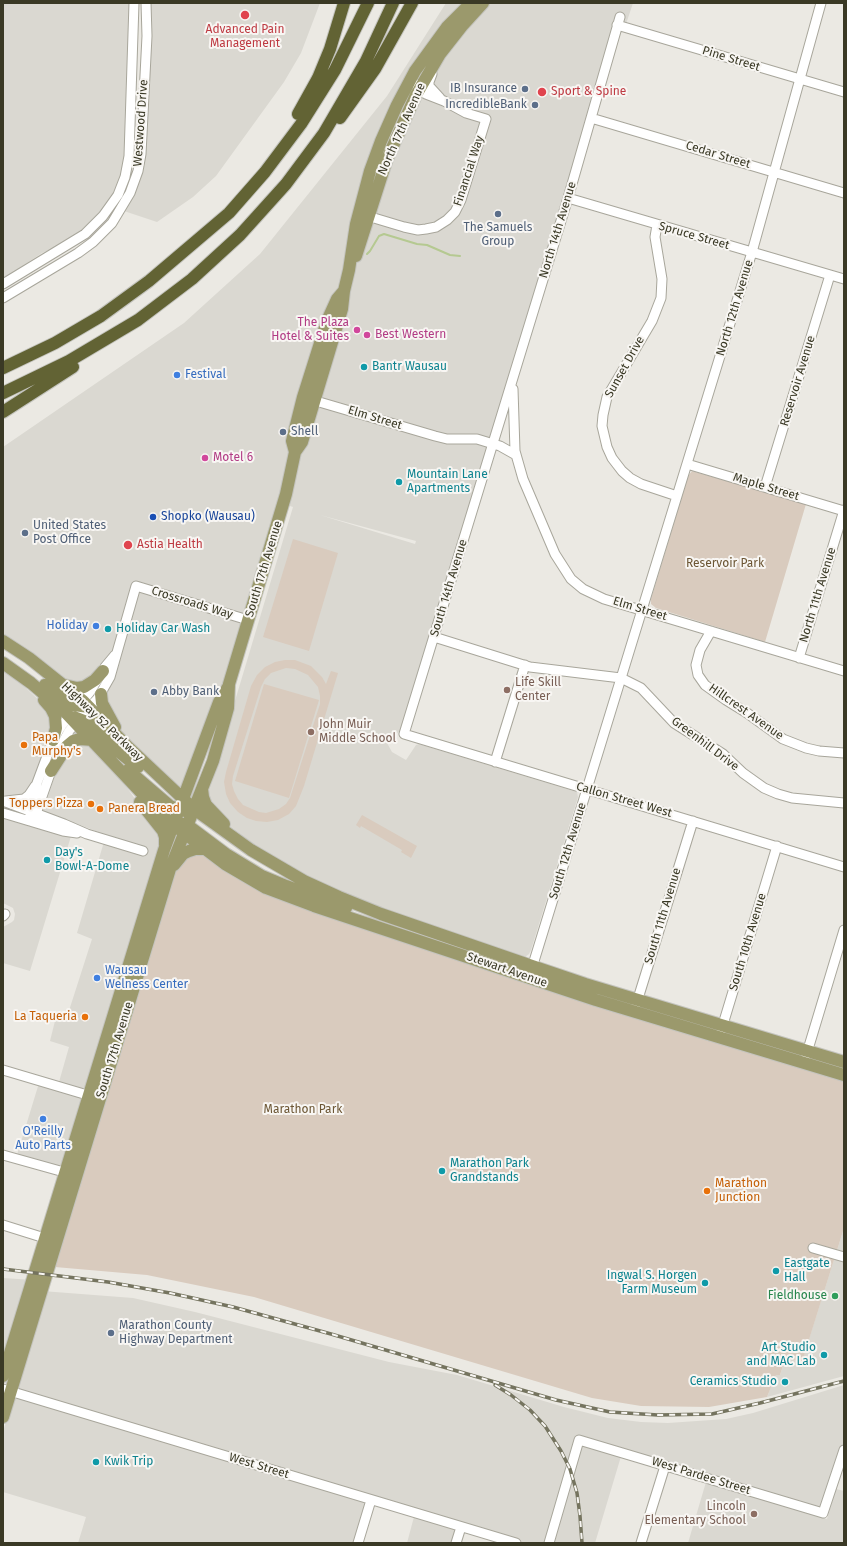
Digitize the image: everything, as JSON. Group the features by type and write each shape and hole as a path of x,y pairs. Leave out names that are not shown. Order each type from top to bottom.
{"highway":[{"path":"203,236 262,165 292,124 318,78 330,49 344,3"},
{"path":"3,368 60,340 150,281 203,236 242,199 283,149 324,88 348,45 368,3"},
{"path":"3,412 117,338 192,279 240,234 286,184 324,132 366,61 393,3"},
{"path":"324,132 341,117 361,89 412,3"},
{"path":"3,359 52,339 111,308"},
{"path":"3,393 69,361 138,320"}],"main road":[{"name":"North 17th Avenue","path":"308,398 340,314 344,301 344,291 349,270 360,245 368,177 378,147 397,104 413,73 447,26 471,3"},
{"name":"North 17th Avenue","path":"364,215 388,156 419,89 435,61 462,26 483,3"},
{"name":"South 17th Avenue","path":"3,1417 7,1390 95,1097 164,850 219,702 229,684 286,494 295,452 302,444 308,398"},
{"name":"Highway 52 Parkway","path":"3,641 29,658 64,685 93,740 157,811 174,825 186,830"},
{"name":"Highway 52 Parkway","path":"3,663 49,697 79,712 126,745 161,779 181,804 194,810"},
{"path":"3,663 29,674 70,702 103,738 140,768 168,794 176,798 181,804 170,806 131,772 106,754"},
{"path":"64,685 77,688 84,687 95,680 103,671"},
{"path":"17,672 28,686 48,703 52,710 56,722 53,740"},
{"name":"South 17th Avenue","path":"95,1097 170,869 212,761 228,708 229,684"},
{"path":"101,694 101,701 104,709 126,745"},
{"path":"50,771 67,746 73,741 80,739 93,740"},
{"path":"161,779 173,783 182,782 196,766"},
{"path":"120,770 145,809 163,832 165,838 164,850"},
{"path":"202,789 205,803 213,814 276,866"},
{"name":"Stewart Avenue","path":"194,810 228,835 276,866 326,891 381,914 532,966 638,1000 844,1062"},
{"path":"186,830 262,876 342,907 381,914"},
{"name":"Stewart Avenue","path":"186,830 204,849 238,872 266,888 289,897 634,1012 844,1075"},
{"path":"170,869 187,852 195,849 204,849"},
{"name":"South 17th Avenue","path":"3,1376 52,1240"}],"street":[{"name":"Westwood Drive","path":"3,284 88,231 107,212 120,190 127,170 129,156 134,3"},
{"name":"Westwood Drive","path":"3,298 69,259 93,242 112,223 130,193 138,171 141,154 147,36 146,3"},
{"name":"North 12th Avenue","path":"642,610 752,252 821,3"},
{"name":"Pine Street","path":"619,21 844,92"},
{"name":"North 14th Avenue","path":"494,443 568,198 619,21"},
{"name":"Financial Way","path":"435,61 429,84 433,91 444,101"},
{"path":"413,73 415,83 419,89"},
{"name":"Financial Way","path":"364,215 404,227 422,230 439,225 449,218 455,212 461,200 486,119 466,113 444,101 426,94 419,89"},
{"name":"Cedar Street","path":"591,118 844,193"},
{"name":"Spruce Street","path":"568,198 844,279"},
{"name":"Sunset Drive","path":"657,224 655,237 662,279 661,298 652,321 607,397 602,426 607,447 612,458 622,471 630,478 642,484 677,496"},
{"name":"Reservoir Avenue","path":"765,488 830,275"},
{"name":"Elm Street","path":"512,382 513,425 516,455 526,486 555,554 571,579 583,589 604,598 844,671"},
{"name":"Elm Street","path":"308,398 447,439 471,438 494,443 516,455"},
{"name":"South 14th Avenue","path":"404,734 494,443"},
{"name":"Maple Street","path":"687,464 844,510"},
{"name":"North 11th Avenue","path":"799,658 844,510"},
{"name":"Crossroads Way","path":"115,655 136,586 248,620"},
{"name":"South 12th Avenue","path":"529,978 642,610"},
{"name":"Hillcrest Avenue","path":"711,631 700,650 696,665 698,675 705,685 782,739 819,751 844,753"},
{"name":"Greenhill Drive","path":"434,637 525,665 621,678 641,688 674,723 723,754 764,788 792,798 844,803"},
{"path":"32,816 62,742 103,671 115,655"},
{"path":"32,816 37,783 53,740 79,712 101,694 111,673 115,655"},
{"path":"495,762 525,665"},
{"name":"Callon Street West","path":"404,734 844,867"},
{"path":"3,801 24,799 37,783"},
{"path":"3,801 32,816"},
{"path":"3,813 32,816 67,825 87,834 143,851"},
{"name":"South 11th Avenue","path":"634,1012 693,821"},
{"name":"South 10th Avenue","path":"719,1038 777,846"},
{"path":"804,1063 844,930"},
{"path":"3,1070 95,1097"},
{"path":"3,1155 72,1175"},
{"path":"3,1225 52,1240"},
{"path":"813,1248 844,1257"},
{"name":"West Street","path":"7,1390 516,1543"},
{"name":"West Pardee Street","path":"549,1543 579,1440 823,1513 844,1450"},
{"path":"641,1543 665,1466"},
{"path":"358,1543 372,1500"},
{"path":"456,1543 461,1527"}],"shaded area":[{"path":"3,3 130,3 125,162 118,185 110,202 86,229 56,247 42,253 3,279"},
{"path":"150,3 320,3 301,53 284,82 216,176 193,197 157,222 124,211 135,187 150,47"},
{"path":"446,3 633,3 625,27 618,25 451,582 442,595 401,729 389,738 387,743 392,752 406,760 416,745 419,744 577,792 578,797 531,950 525,957 384,911 338,892 277,861 226,823 211,806 208,791 293,507 284,504 264,570 183,799 126,745 3,641 3,447 184,323 260,254 387,96","holes":["320,515 416,541 415,544"]},
{"path":"3,669 10,673 45,706 53,728 33,783 26,794 10,798 3,796"},
{"path":"87,743 123,782 150,820 162,840 63,1165 58,1166 17,1155 39,1083 57,1089 69,1047 50,1041 56,1017 66,1020 92,939 77,933 106,835 75,823 30,971 3,963 3,927 14,920 15,914 13,908 3,903 3,816 38,827 55,775 72,746"},
{"path":"844,1228 844,1376 767,1397 776,1374 780,1375 786,1357 802,1361"},
{"path":"3,1278 33,1280 3,1376"},
{"path":"42,1291 133,1298 195,1312 389,1362 457,1375 564,1407 608,1418 641,1422 668,1423 726,1419 753,1413 844,1385 844,1450 823,1513 622,1453 595,1543 516,1543 462,1527 456,1543 407,1543 415,1513 372,1500 358,1543 78,1543 86,1517 3,1492 3,1432 11,1404 14,1399 18,1398 11,1391"},
{"name":"Lincoln Elementary School","path":"706,1482 827,1519 836,1489 844,1491 844,1543 688,1543"}],"green space":[{"name":"Reservoir Park","path":"692,471 806,504 765,642 656,608 651,604 651,599 688,476"},
{"path":"293,539 338,553 309,651 263,637"},
{"path":"295,660 311,666 322,677 326,684 331,671 338,673 304,786 296,806 289,814 278,820 267,822 247,818 238,812 230,803 226,794 224,782 251,686 257,675 265,667 275,662","holes":["286,668 295,669 308,675 318,687 320,704 290,798 286,804 279,809 266,813 259,812 243,805 238,799 232,784 233,776 261,687 265,679 271,673"]},
{"path":"264,684 319,700 289,798 235,781"},
{"path":"362,815 417,846 411,858 401,852 402,850 361,826 360,828 356,825"},
{"name":"Marathon Park","path":"189,855 202,855 240,879 844,1080 844,1228 802,1362 786,1357 780,1375 776,1375 767,1397 709,1407 641,1406 592,1398 254,1297 147,1275 55,1267 175,871"}],"waterway":[{"path":"367,254 379,236 384,234 417,244 427,245 450,255 460,256"}],"railway":[{"path":"3,1269 108,1282 170,1293 233,1307 556,1400 610,1412 658,1415 712,1414 844,1381"},
{"path":"495,1385 530,1410 545,1426 561,1451 570,1469 577,1493 582,1543"}],"place":[{"name":"Advanced Pain Management","path":"245,15"},
{"name":"IB Insurance","path":"525,89"},
{"name":"Sport & Spine","path":"542,92"},
{"name":"IncredibleBank","path":"535,105"},
{"name":"The Samuels Group","path":"498,214"},
{"name":"The Plaza Hotel & Suites","path":"357,330"},
{"name":"Best Western","path":"367,335"},
{"name":"Bantr Wausau","path":"364,367"},
{"name":"Festival","path":"177,375"},
{"name":"Shell","path":"283,432"},
{"name":"Motel 6","path":"205,458"},
{"name":"Mountain Lane Apartments","path":"399,482"},
{"name":"Shopko (Wausau)","path":"153,517"},
{"name":"United States Post Office","path":"25,533"},
{"name":"Astia Health","path":"128,545"},
{"name":"Holiday","path":"96,626"},
{"name":"Holiday Car Wash","path":"108,629"},
{"name":"Life Skill Center","path":"507,690"},
{"name":"Abby Bank","path":"154,692"},
{"name":"John Muir Middle School","path":"311,732"},
{"name":"Papa Murphy's","path":"24,745"},
{"name":"Toppers Pizza","path":"91,804"},
{"name":"Panera Bread","path":"100,809"},
{"name":"Day's Bowl-A-Dome","path":"47,860"},
{"name":"Wausau Welness Center","path":"97,978"},
{"name":"La Taqueria","path":"85,1017"},
{"name":"O'Reilly Auto Parts","path":"43,1119"},
{"name":"Marathon Park Grandstands","path":"442,1171"},
{"name":"Marathon Junction","path":"707,1191"},
{"name":"Eastgate Hall","path":"776,1271"},
{"name":"Ingwal S. Horgen Farm Museum","path":"705,1283"},
{"name":"Fieldhouse","path":"835,1296"},
{"name":"Marathon County Highway Department","path":"111,1333"},
{"name":"Art Studio and MAC Lab","path":"824,1355"},
{"name":"Ceramics Studio","path":"785,1382"},
{"name":"Kwik Trip","path":"96,1462"},
{"name":"Lincoln Elementary School","path":"754,1514"}]}
